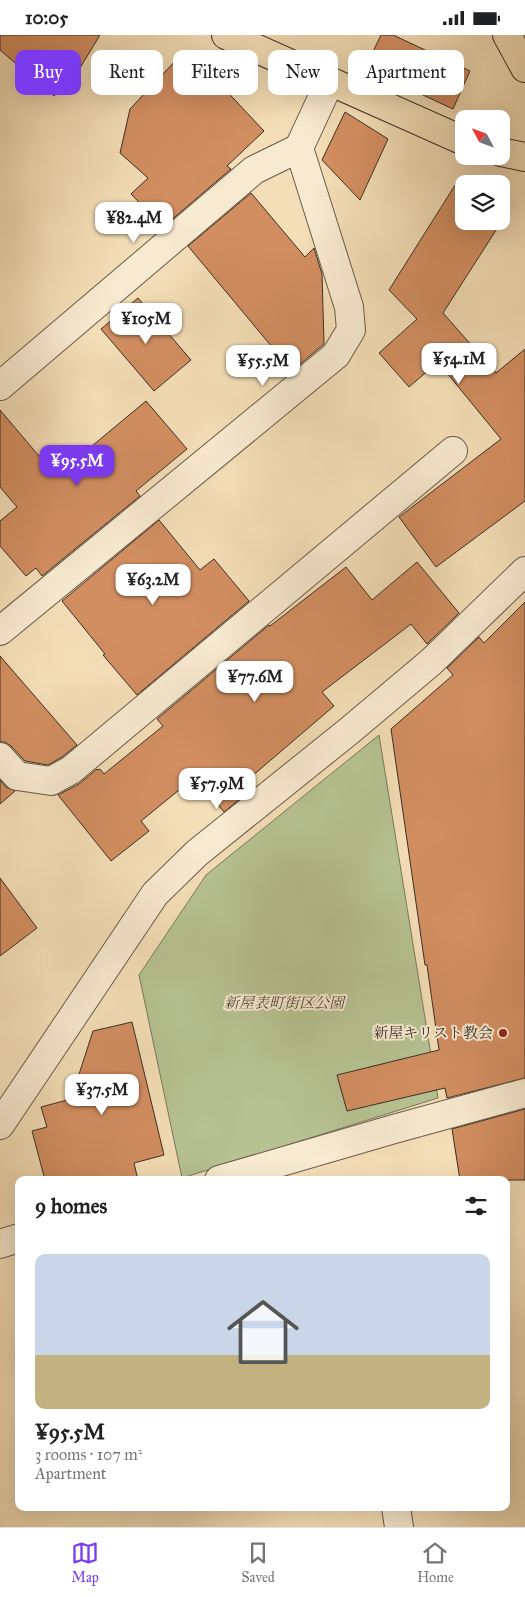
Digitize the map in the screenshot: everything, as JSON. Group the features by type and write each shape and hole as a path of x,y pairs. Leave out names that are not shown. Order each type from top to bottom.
{"main road":[{"path":"226,35 268,54"},
{"path":"507,35 525,68"},
{"path":"338,85 455,137"},
{"path":"510,154 525,157"}],"street":[{"path":"0,386 254,170 299,148 324,95"},
{"path":"0,631 336,355 352,330 349,307 299,148"},
{"path":"0,757 17,776 51,781 72,770 453,451"},
{"path":"0,1125 155,894 197,853 349,731 431,662 525,571"},
{"path":"233,1176 525,1093"},
{"path":"0,1244 15,1240"},
{"path":"397,1511 399,1527"}],"green space":[{"name":"新屋表町街区公園","path":"379,735 438,1098 188,1176 182,1176 139,975 206,875"}],"building":[{"path":"0,35 100,35 81,66 81,50 15,50 15,63 0,50"},
{"path":"381,35 393,35 425,50 374,50"},
{"path":"173,63 173,95 230,95 264,131 227,166 231,169 163,227 131,194 148,178 120,153 130,109 143,95 163,95 163,74"},
{"path":"464,68 470,71 464,84"},
{"path":"423,95 459,95 453,109"},
{"path":"345,112 388,139 360,200 322,160"},
{"path":"455,185 455,230 496,230 443,313 496,373 525,349 525,501 436,567 399,517 501,439 438,362 409,387 379,353 417,319 389,290"},
{"path":"251,193 305,257 314,248 322,274 324,344 292,371 188,246"},
{"path":"138,298 191,360 154,391 101,329"},
{"path":"146,401 187,449 136,491 140,496 42,576 36,568 26,576 0,546 0,521 17,507 0,487 0,410 56,476"},
{"path":"159,520 200,570 214,559 249,601 137,695 103,655 105,654 62,601"},
{"path":"417,562 459,613 427,644 411,624 322,692 334,706 244,783 250,791 224,812 195,777 141,821 149,831 111,861 58,795 79,784 97,769 100,769 104,774 163,726 157,719 269,625 346,567 372,600"},
{"path":"525,602 525,1078 447,1098 445,1088 347,1111 337,1075 439,1050 391,729 453,675 447,668 479,637 484,643"},
{"path":"0,656 77,745 48,765 25,761 11,746 5,742 0,742"},
{"path":"0,780 6,787 15,791 0,804"},
{"path":"0,878 37,928 0,956"},
{"path":"132,1022 164,1155 134,1163 137,1176 44,1176 32,1131 47,1127 41,1107 71,1099 93,1031"},
{"path":"525,1109 525,1180 510,1180 510,1176 459,1176 452,1129"}],"place":[{"name":"新屋キリスト教会","path":"503,1033"}]}
